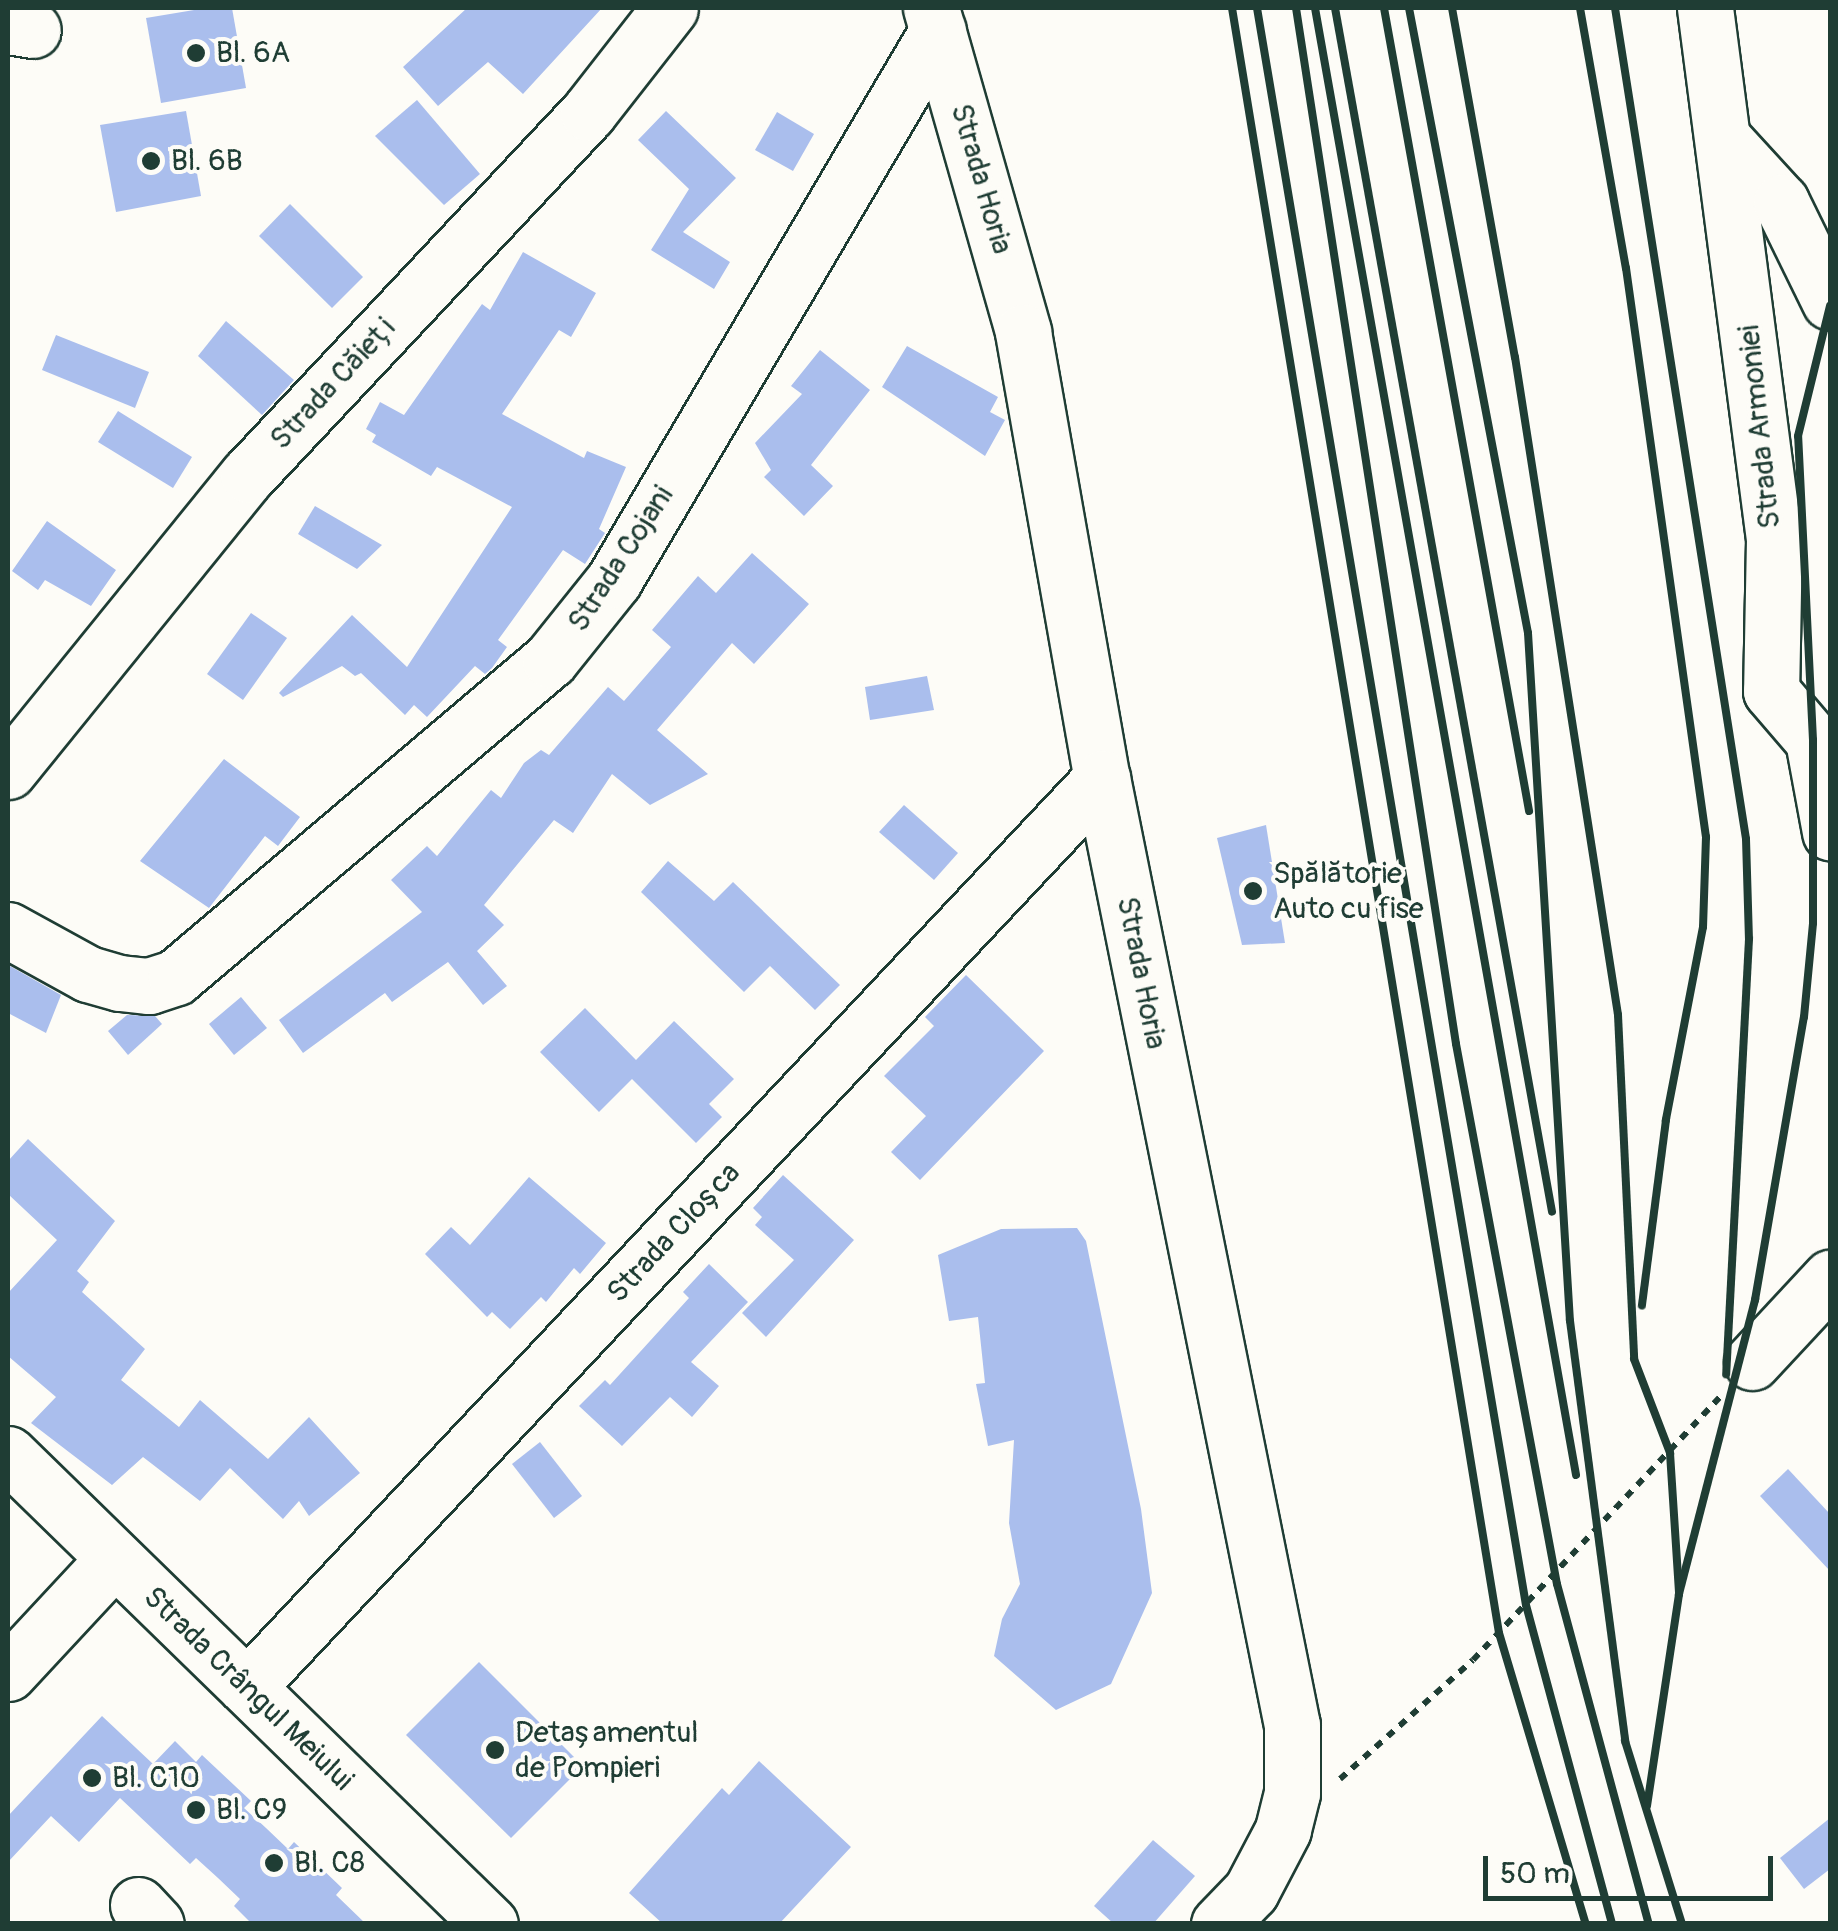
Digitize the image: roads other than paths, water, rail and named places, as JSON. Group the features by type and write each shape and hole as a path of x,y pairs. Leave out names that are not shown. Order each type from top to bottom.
{"street":[{"name":"Strada Căieți","path":"8,771 248,475 588,113 670,8"},
{"name":"Strada Armoniei","path":"1705,8 1728,143 1774,539 1771,691 1812,740 1830,832"},
{"name":"Strada Horia","path":"935,18 1023,332 1102,778 1292,1725 1293,1776 1283,1830 1251,1891 1219,1924"},
{"name":"Strada Cojani","path":"8,930 88,974 120,983 149,986 176,977 550,660 614,580 935,18"},
{"path":"1728,143 1781,202 1830,302"},
{"name":"Strada Cloșca","path":"247,1687 1102,778"},
{"path":"1752,1362 1830,1278"},
{"name":"Strada Crângul Meiului","path":"8,1454 490,1924"},
{"path":"8,1673 114,1559"}],"railway":[{"path":"1232,8 1499,1633 1586,1924"},
{"path":"1257,8 1526,1605 1612,1924"},
{"path":"1296,8 1456,1044 1557,1584 1649,1924"},
{"path":"1315,8 1576,1475"},
{"path":"1335,8 1552,1212"},
{"path":"1384,8 1529,811"},
{"path":"1409,8 1528,633 1570,1321 1625,1741 1682,1924"},
{"path":"1452,8 1515,357 1618,1015 1634,1359 1670,1453 1679,1594"},
{"path":"1580,8 1626,268 1706,837 1703,927 1666,1120 1642,1305"},
{"path":"1615,8 1746,839 1749,939 1726,1374"},
{"path":"1647,1806 1679,1594 1755,1300 1804,1017 1813,923 1813,740 1798,436 1830,306"}],"place":[{"name":"Bl. 6A","path":"196,53"},
{"name":"Bl. 6B","path":"151,161"},
{"name":"Spălătorie Auto cu fise","path":"1253,891"},
{"name":"Detașamentul de Pompieri","path":"495,1750"},
{"name":"Bl. C10","path":"92,1778"},
{"name":"Bl. C9","path":"196,1810"},
{"name":"Bl. C8","path":"274,1863"}]}
